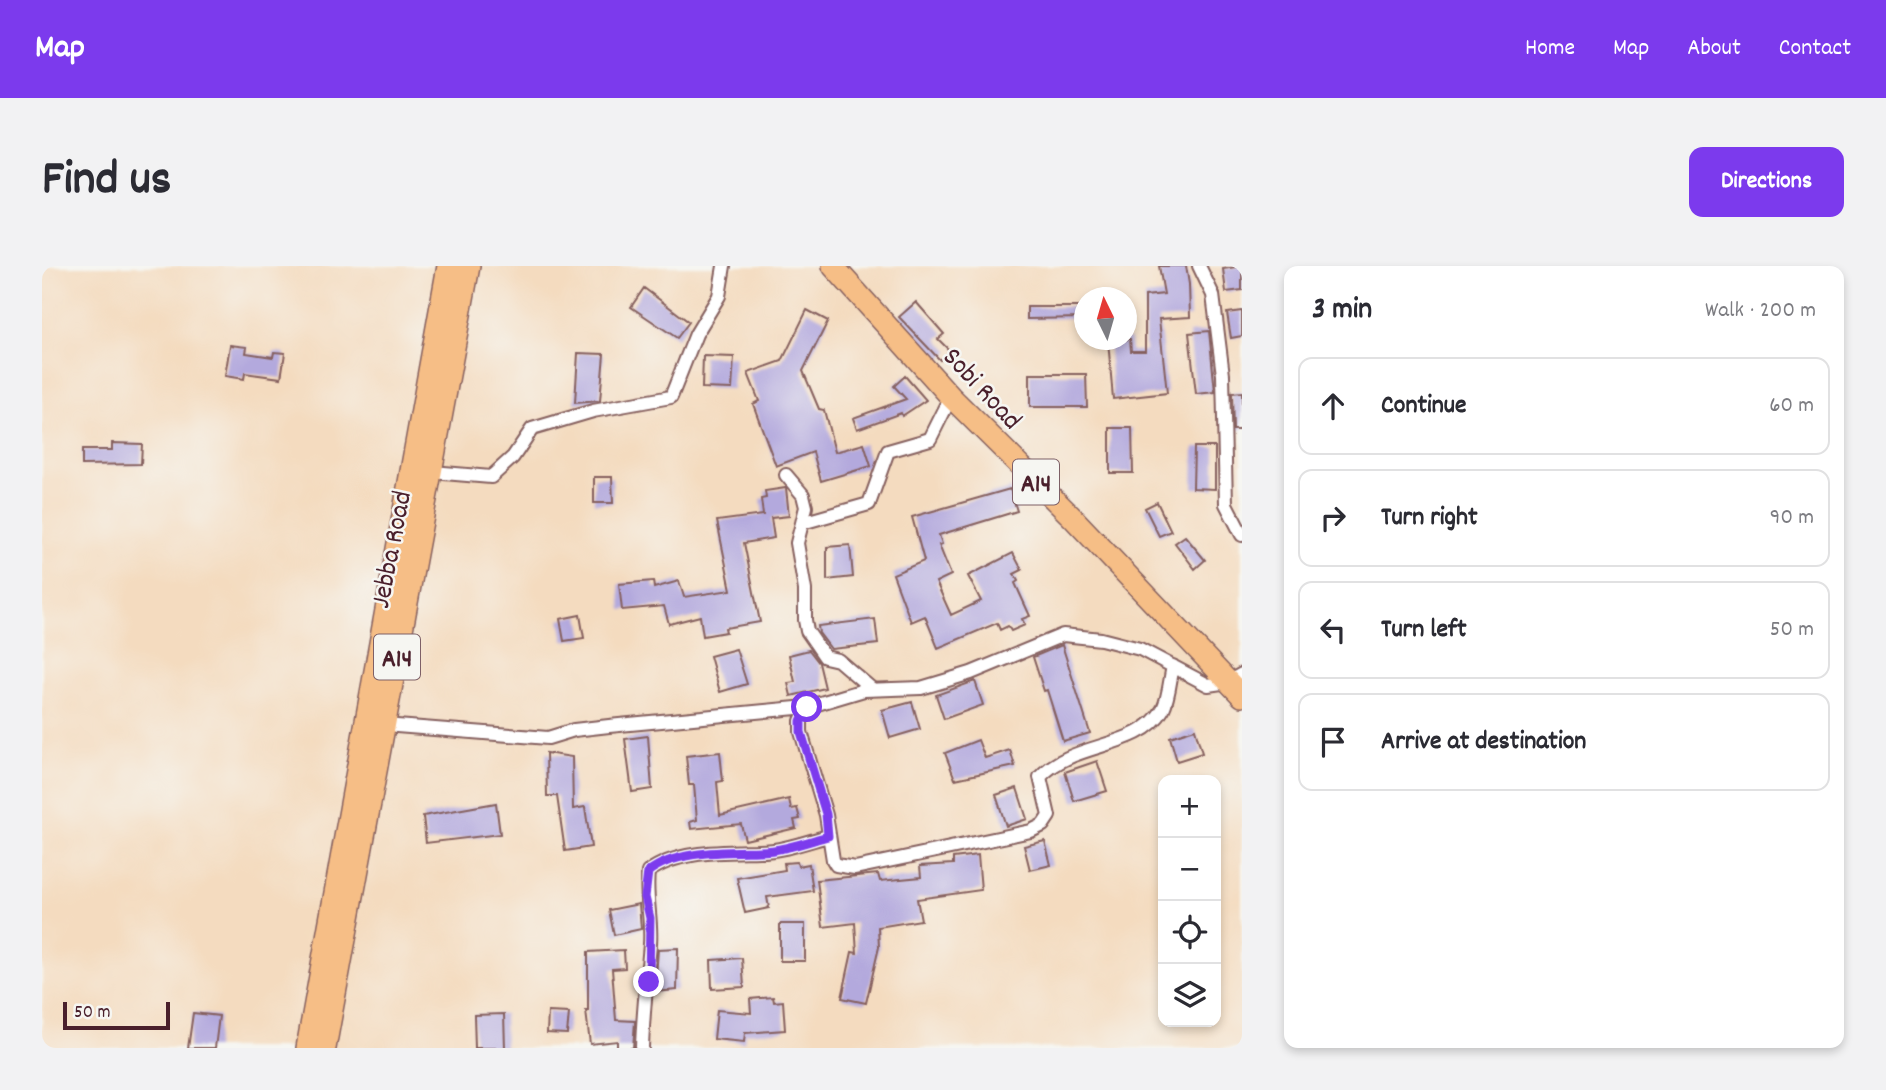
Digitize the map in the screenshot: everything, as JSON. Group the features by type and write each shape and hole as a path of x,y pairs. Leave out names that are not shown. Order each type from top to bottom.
{"highway":[{"name":"A14","path":"307,1048 448,266"},
{"name":"Jebba Road","path":"325,1048 469,266"},
{"name":"Sobi Road","path":"833,266 951,397 1237,684"}],"street":[{"path":"432,472 491,477 513,457 532,429 593,411 671,397 695,334 719,296 724,266"},
{"path":"1199,266 1213,295 1223,375 1226,503 1242,534"},
{"path":"802,523 869,505 888,451 930,439 951,397"},
{"path":"786,475 803,495 806,507 797,543 807,631 825,657 838,660 872,689"},
{"path":"384,725 548,737 574,730 807,707 872,689 933,686 971,674 1063,635 1120,642 1208,685 1237,684"},
{"path":"807,707 801,721 801,732 826,814 828,836 836,865 855,868 1031,831 1043,825 1049,816 1040,777 1060,760 1129,737 1148,726 1163,709 1173,666"},
{"path":"642,1048 643,1011 649,982 650,918 645,897 648,872 658,864 676,859 733,849 760,851 828,836"}],"building":[{"path":"1159,266 1186,266 1190,317 1159,319 1167,393 1113,399 1109,350 1145,351 1145,296 1164,294"},
{"path":"1242,266 1242,290 1226,292 1223,269"},
{"path":"644,288 689,322 677,338 631,307"},
{"path":"916,302 944,334 938,339 950,351 940,360 899,317"},
{"path":"1027,307 1074,307 1074,318 1027,319"},
{"path":"807,310 828,321 803,371 819,409 824,410 835,452 864,444 871,466 821,481 813,452 776,466 753,404 759,401 748,373 782,361"},
{"path":"1242,311 1242,336 1231,338 1227,313"},
{"path":"1209,331 1215,392 1196,394 1189,333"},
{"path":"230,345 247,347 246,353 273,357 274,352 285,353 281,378 245,373 244,379 225,376"},
{"path":"578,353 604,354 600,401 575,403"},
{"path":"703,356 734,357 732,389 702,388"},
{"path":"1030,374 1086,374 1087,407 1030,407"},
{"path":"905,376 926,400 902,416 901,413 857,429 853,418 906,399 894,386"},
{"path":"1242,392 1242,430 1233,430 1232,393"},
{"path":"1110,428 1132,428 1133,473 1110,473"},
{"path":"112,443 142,444 141,464 82,465 82,450 112,450"},
{"path":"1194,447 1215,447 1215,489 1193,488"},
{"path":"594,477 612,477 613,503 594,503"},
{"path":"786,488 789,516 771,518 774,538 744,543 760,622 725,628 726,632 703,636 700,616 669,624 664,606 622,610 619,584 653,581 654,588 679,581 684,597 731,590 717,521 763,515 761,499 766,498 765,491"},
{"path":"1010,489 1017,511 939,535 942,544 939,545 951,575 936,582 951,615 981,601 968,576 1013,553 1022,570 1014,574 1018,581 1015,583 1030,616 1022,619 1025,625 1011,631 1008,626 1000,630 997,623 938,648 925,616 911,622 893,574 924,561 912,517"},
{"path":"1157,502 1171,531 1159,536 1145,508"},
{"path":"1185,536 1205,560 1195,569 1175,543"},
{"path":"850,545 853,577 827,580 827,547"},
{"path":"580,615 584,638 564,641 560,619"},
{"path":"875,619 878,644 831,649 819,633 818,626"},
{"path":"1062,645 1090,733 1063,741 1033,657"},
{"path":"736,649 747,684 720,692 710,656"},
{"path":"809,650 819,663 825,688 791,696 788,683 795,682 789,655"},
{"path":"975,681 983,705 944,719 936,695"},
{"path":"912,702 920,729 890,738 882,710"},
{"path":"1195,729 1202,753 1177,761 1170,737"},
{"path":"648,736 652,789 632,792 625,739"},
{"path":"978,740 985,758 1010,750 1015,766 955,779 945,753"},
{"path":"720,752 723,781 717,782 720,815 789,799 791,809 797,808 800,819 794,820 796,828 745,840 741,824 691,829 690,822 697,820 694,785 689,785 686,756"},
{"path":"546,753 572,757 573,809 585,807 591,847 565,851 557,796 547,796"},
{"path":"1097,761 1107,791 1074,801 1065,772"},
{"path":"1017,788 1027,819 1006,826 996,795"},
{"path":"496,803 500,834 426,843 423,816"},
{"path":"1045,841 1051,865 1030,870 1024,846"},
{"path":"978,855 981,890 917,899 921,920 878,927 879,947 866,1003 842,998 852,952 857,953 855,923 823,927 817,880 878,874 880,881 921,877 920,866 953,864 953,858"},
{"path":"797,862 798,866 809,864 813,891 767,897 769,908 745,913 737,878 785,870 784,863"},
{"path":"639,904 641,929 614,935 609,910"},
{"path":"780,924 805,924 805,961 780,961"},
{"path":"678,948 677,990 655,992 658,949"},
{"path":"624,950 625,968 612,969 616,1020 635,1021 633,1048 617,1048 617,1041 590,1044 586,1011 588,952"},
{"path":"742,958 744,987 712,989 711,960"},
{"path":"773,997 774,1002 783,1001 785,1030 745,1033 744,1042 714,1039 717,1010 751,1013 750,999"},
{"path":"548,1012 569,1013 567,1034 547,1033"},
{"path":"193,1013 219,1016 215,1048 188,1048"},
{"path":"504,1014 505,1048 475,1048 474,1015"}],"route":[{"path":"649,982 650,918 645,897 648,872 658,864 676,859 733,849 760,851 798,845 828,836 826,814 801,732 801,721 807,707"}]}
